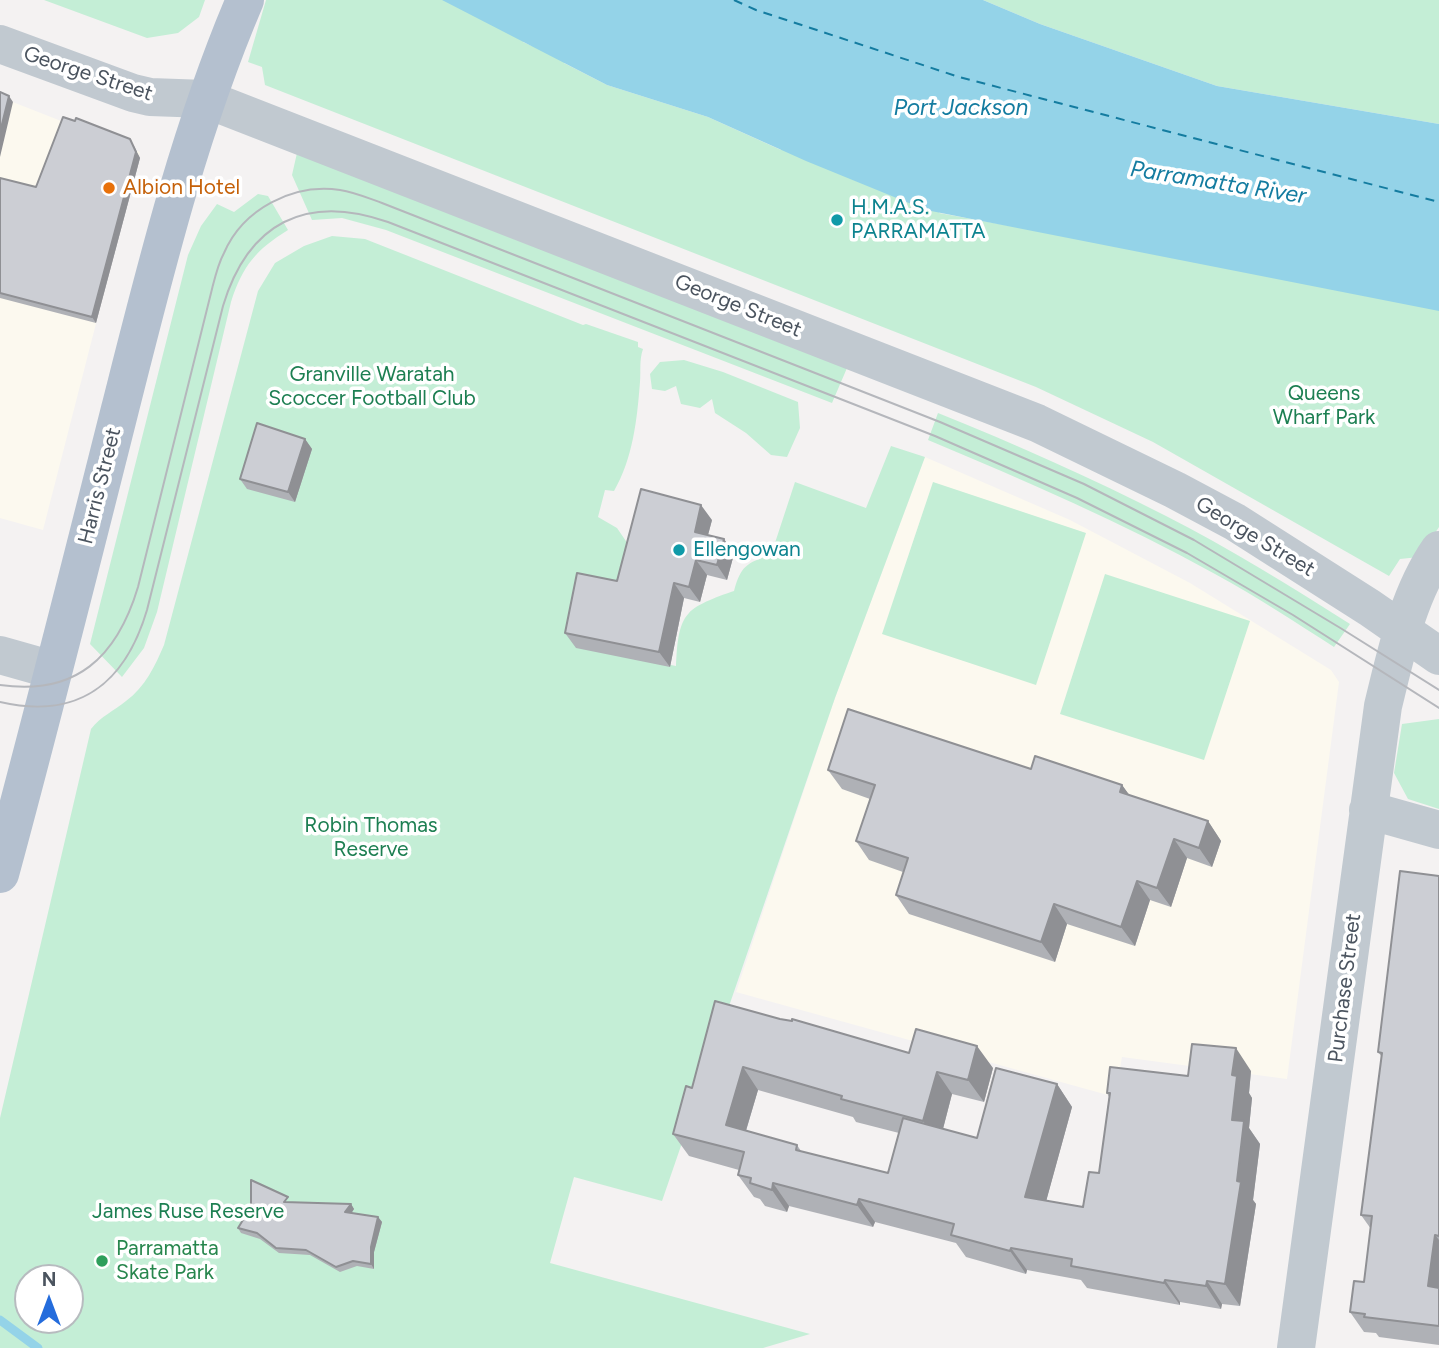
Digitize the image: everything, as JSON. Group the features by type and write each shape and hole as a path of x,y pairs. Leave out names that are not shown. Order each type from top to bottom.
{"main road":[{"name":"Harris Street","path":"0,874 133,355 206,99 245,0"}],"street":[{"name":"George Street","path":"0,44 142,95 206,99 1037,423 1235,522 1439,656"},
{"name":"Purchase Street","path":"1296,1348 1383,706 1402,630 1439,550"},
{"path":"0,655 53,670"},
{"path":"1367,810 1439,830"}],"shaded area":[{"path":"0,97 140,152 43,530 0,518"},
{"path":"925,457 1070,520 1190,583 1331,670 1339,682 1287,1079 1122,1057 1115,1097 736,992 835,698"}],"green space":[{"path":"44,0 205,0 199,17 178,33 147,38"},
{"name":"Queens Wharf Park","path":"266,0 517,0 526,9 532,34 523,42 532,46 537,43 553,48 565,59 564,63 607,85 708,117 781,150 776,138 783,124 807,114 862,128 913,150 943,173 948,195 939,213 1104,243 1102,229 1125,217 1165,214 1270,240 1297,251 1422,288 1439,303 1439,527 1419,557 1400,559 1389,576 1153,442 1036,387 265,85 262,67 248,62"},
{"path":"983,0 1439,0 1439,124 1217,86 1040,24"},
{"path":"297,153 847,368 832,403 386,230 342,218 312,220 292,175"},
{"path":"258,194 268,196 288,230 267,244 252,260 240,278 231,302 157,612 144,648 122,677 90,644 188,255 201,226 217,204 234,212"},
{"path":"332,236 365,239 583,325 638,342 638,347 643,349 633,438 626,465 614,491 605,490 598,517 617,528 630,547 625,577 604,586 597,650 676,666 680,631 689,613 703,603 734,591 739,576 746,567 771,555 795,482 866,508 891,446 925,457 835,698 662,1201 574,1177 550,1263 810,1334 763,1348 0,1348 0,1118 91,729 139,689 161,653 258,291 275,263 304,246"},
{"path":"684,360 723,372 798,402 800,428 787,457 771,455 746,433 715,413 712,399 700,408 681,404 676,386 665,391 652,389 650,374 660,362"},
{"path":"938,413 1053,462 1166,516 1236,554 1350,624 1334,647 1245,591 1145,537 928,440"},
{"path":"933,482 1086,533 1036,685 882,634"},
{"path":"1105,574 1250,621 1204,760 1060,714"},
{"path":"1439,719 1439,809 1408,799 1394,773 1402,724"}],"water":[{"name":"Port Jackson","path":"442,0 983,0 1040,24 1217,86 1439,124 1439,311 926,210 708,117 607,85"}],"building":[{"path":"0,92 9,96 0,132"},
{"path":"63,117 75,121 76,118 130,139 136,152 92,317 0,293 0,178 36,187"},
{"path":"257,423 305,439 288,492 240,479"},
{"path":"641,489 701,505 695,532 724,539 717,565 696,560 689,587 674,583 659,652 565,633 577,573 617,581"},
{"path":"848,709 1031,769 1035,756 1122,785 1120,792 1208,821 1199,848 1174,839 1157,888 1137,881 1121,927 1054,904 1041,942 896,895 908,858 856,841 875,785 828,770"},
{"path":"1400,871 1439,876 1439,1236 1435,1235 1428,1286 1439,1288 1439,1326 1364,1317 1365,1314 1350,1312 1354,1281 1364,1282 1372,1216 1361,1215 1382,1053 1378,1052"},
{"path":"715,1001 780,1019 792,1019 909,1053 916,1029 977,1046 968,1080 937,1072 923,1121 841,1099 842,1096 743,1067 726,1125 797,1145 796,1150 888,1173 903,1118 977,1138 996,1068 1057,1084 1025,1197 1083,1207 1089,1172 1099,1173 1110,1093 1107,1093 1110,1067 1188,1076 1192,1044 1236,1048 1232,1075 1237,1076 1232,1120 1244,1121 1237,1181 1241,1182 1225,1284 1207,1281 1206,1286 1165,1280 1164,1283 1071,1266 1072,1259 1011,1248 1010,1251 951,1235 954,1224 859,1199 857,1205 773,1183 772,1190 750,1183 751,1178 738,1175 744,1152 673,1134 686,1086 692,1088"},
{"path":"251,1180 288,1197 284,1202 351,1204 345,1212 378,1217 371,1247 371,1264 353,1261 336,1267 306,1250 276,1248 257,1233 238,1228 251,1207"}],"waterway":[{"path":"0,1320 38,1348"}],"ferry route":[{"path":"734,0 756,10 959,77 1439,202"}],"tram line":[{"path":"0,685 27,687 51,684 72,677 90,666 105,652 118,633 138,587 222,257 244,224 271,202 288,195 322,189 345,191 382,203 940,422 1084,484 1194,540 1439,690"},
{"path":"0,702 53,706 75,700 94,690 111,676 126,658 138,636 147,610 223,306 234,277 248,254 265,235 284,222 306,214 331,211 358,214 388,222 935,436 1077,498 1187,553 1293,615 1439,708"}],"place":[{"name":"Albion Hotel","path":"109,188"},
{"name":"H.M.A.S. PARRAMATTA","path":"837,220"},
{"name":"Ellengowan","path":"679,550"},
{"name":"Parramatta Skate Park","path":"102,1261"}],"water label":[{"name":"Parramatta River","path":"1218,183"}],"park label":[{"name":"Granville Waratah Scoccer Football Club","path":"372,387"},
{"name":"Robin Thomas Reserve","path":"371,838"},
{"name":"James Ruse Reserve","path":"188,1212"}]}
